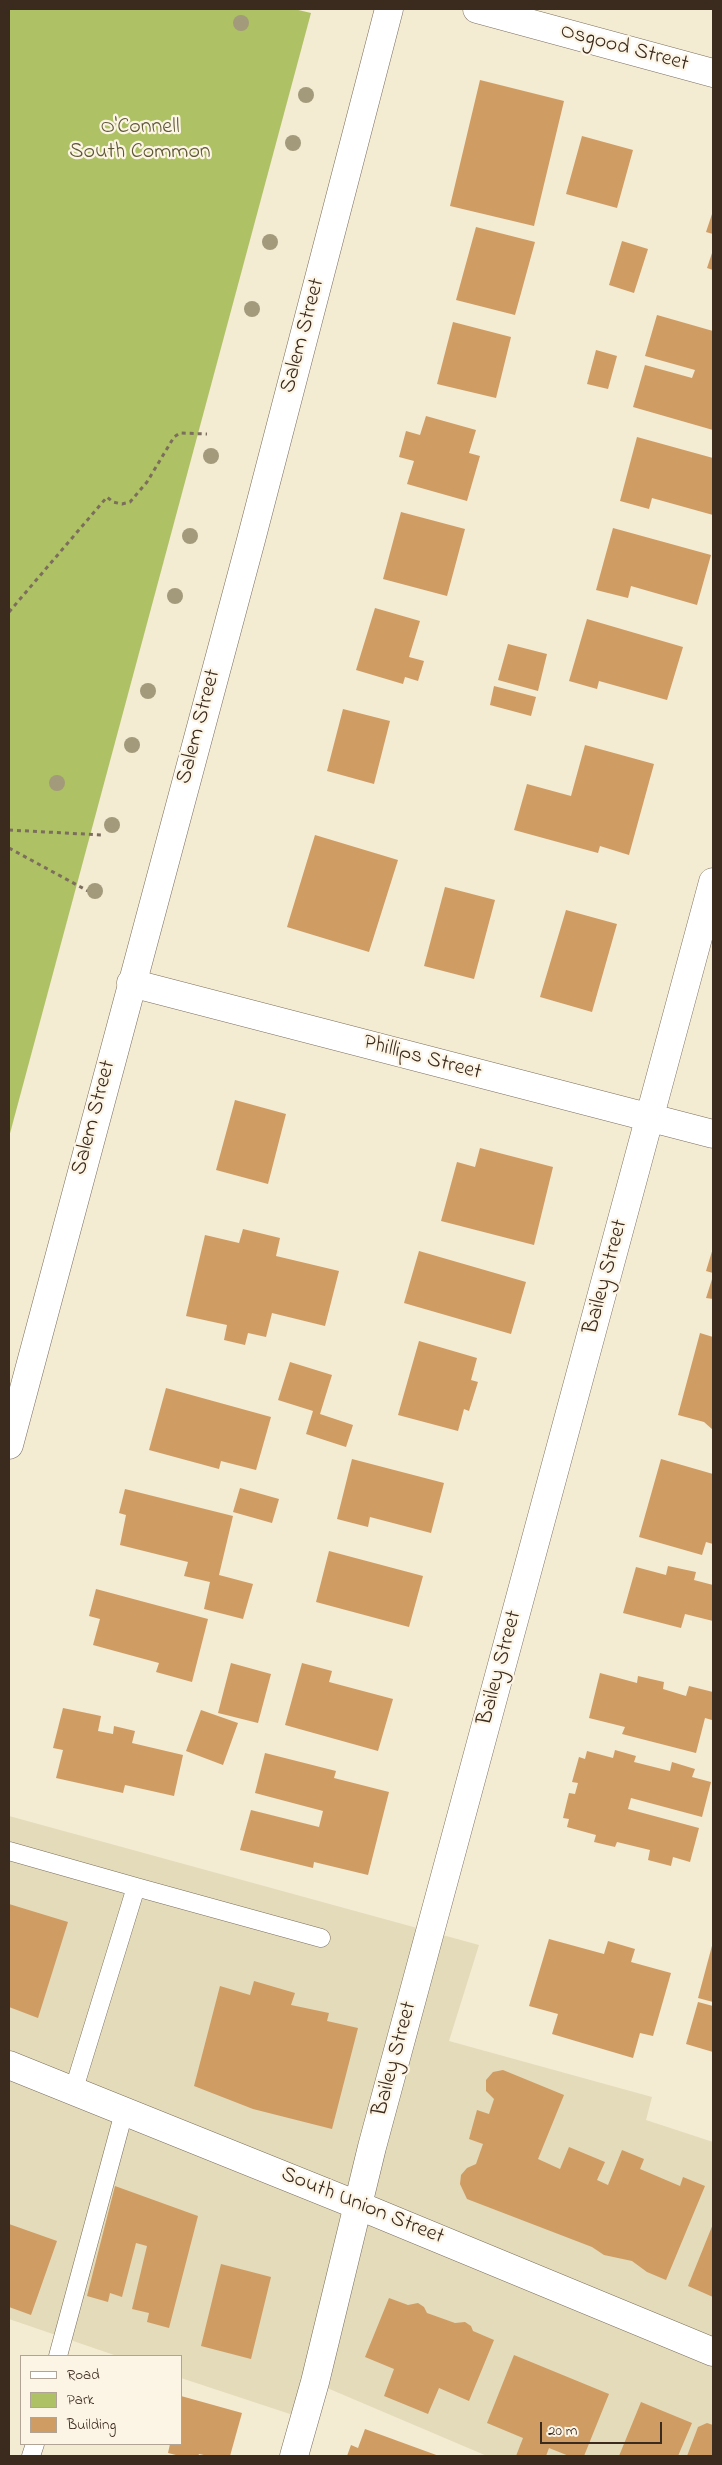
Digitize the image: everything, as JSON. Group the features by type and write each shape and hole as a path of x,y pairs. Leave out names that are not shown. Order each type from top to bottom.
{"street":[{"name":"Salem Street","path":"9,1445 251,540 388,9"},
{"name":"Osgood Street","path":"477,9 713,72"},
{"name":"Bailey Street","path":"294,2456 315,2382 357,2205 713,882"},
{"name":"Phillips Street","path":"131,983 713,1134"},
{"name":"South Union Street","path":"9,2065 357,2205 713,2352"}],"lane":[{"path":"9,1851 321,1938"},
{"path":"73,2092 136,1887"},
{"path":"58,2355 124,2112"}],"path":[{"path":"9,612 108,497 114,502 122,504 130,502 180,432 207,434"},
{"path":"9,830 102,835"},
{"path":"9,848 88,891"}],"shaded area":[{"path":"9,1816 479,1945 449,2041 652,2097 646,2120 713,2142 713,2456 487,2456 306,2379 296,2416 182,2378 182,2355 114,2355 9,2319"}],"green space":[{"name":"O'Connell South Common","path":"9,9 294,9 311,13 9,1137"}],"building":[{"path":"480,80 564,101 534,226 450,206"},
{"path":"582,136 633,150 617,208 566,194"},
{"path":"713,211 713,234 706,232"},
{"path":"476,227 535,242 515,315 456,300"},
{"path":"622,241 648,249 634,293 609,285"},
{"path":"713,250 713,270 707,268"},
{"path":"657,315 713,331 713,430 633,407 645,365 692,378 695,370 645,356"},
{"path":"453,322 511,337 496,398 437,384"},
{"path":"596,350 617,356 608,389 587,384"},
{"path":"426,416 476,430 469,453 480,456 467,501 407,484 414,461 399,457 406,431 420,435"},
{"path":"637,437 713,458 713,515 652,498 649,509 620,501"},
{"path":"401,512 465,529 447,596 383,579"},
{"path":"613,528 711,555 697,605 631,586 628,598 596,590"},
{"path":"375,608 420,621 409,657 424,661 418,681 405,677 403,684 356,670"},
{"path":"587,619 683,647 667,700 599,681 597,689 569,681"},
{"path":"508,644 547,654 538,691 498,680"},
{"path":"494,686 536,697 531,716 490,705"},
{"path":"343,709 390,721 374,784 327,771"},
{"path":"585,745 654,764 629,855 600,846 598,853 514,830 527,784 571,796"},
{"path":"315,835 398,860 369,952 287,927"},
{"path":"445,887 495,900 474,979 424,966"},
{"path":"566,910 617,924 592,1012 540,997"},
{"path":"235,1100 286,1114 268,1184 216,1170"},
{"path":"480,1148 553,1167 534,1245 441,1221 457,1162 475,1167"},
{"path":"243,1229 280,1238 276,1256 339,1271 325,1326 272,1313 266,1337 248,1333 245,1345 224,1340 227,1325 186,1316 205,1235 239,1243"},
{"path":"713,1248 713,1273 706,1271"},
{"path":"419,1251 526,1282 511,1334 404,1303"},
{"path":"713,1276 713,1299 706,1298"},
{"path":"700,1333 713,1337 713,1430 704,1422 678,1415"},
{"path":"419,1341 477,1358 471,1380 478,1382 469,1411 464,1409 458,1431 398,1415"},
{"path":"290,1362 332,1375 320,1414 353,1425 346,1447 306,1434 313,1411 278,1400"},
{"path":"166,1388 271,1417 256,1470 221,1461 219,1469 149,1450"},
{"path":"352,1459 444,1483 431,1533 370,1517 368,1527 337,1519"},
{"path":"661,1459 713,1474 713,1544 706,1542 702,1555 639,1537"},
{"path":"240,1488 279,1499 272,1523 233,1512"},
{"path":"125,1489 233,1516 219,1575 253,1584 243,1619 204,1609 210,1582 184,1576 188,1562 120,1545 126,1515 119,1513"},
{"path":"329,1551 423,1576 409,1627 316,1602"},
{"path":"668,1566 696,1572 694,1580 713,1585 713,1621 685,1614 681,1628 623,1613 636,1567 666,1575"},
{"path":"96,1589 208,1619 192,1682 156,1672 159,1663 93,1645 100,1619 89,1616"},
{"path":"231,1663 271,1674 258,1723 218,1713"},
{"path":"302,1663 332,1671 329,1682 393,1699 378,1751 285,1725"},
{"path":"600,1673 637,1683 638,1676 664,1682 663,1689 686,1696 689,1686 713,1692 712,1720 705,1718 696,1753 622,1734 625,1727 589,1718"},
{"path":"63,1708 101,1716 98,1731 113,1734 114,1726 135,1731 132,1743 183,1755 174,1796 125,1785 123,1793 56,1778 63,1750 53,1748"},
{"path":"201,1710 238,1723 223,1765 186,1751"},
{"path":"615,1750 636,1756 634,1762 670,1771 672,1762 695,1769 692,1777 711,1782 702,1817 631,1798 628,1809 699,1828 690,1862 673,1857 671,1866 648,1860 650,1850 617,1842 615,1847 594,1842 596,1835 567,1827 569,1819 563,1818 569,1793 575,1794 578,1783 572,1782 579,1757 585,1759 587,1751 613,1758"},
{"path":"265,1753 336,1771 334,1778 389,1792 368,1875 314,1862 313,1868 240,1850 251,1810 319,1827 323,1811 255,1793"},
{"path":"9,1904 68,1922 38,2018 9,2007"},
{"path":"549,1939 604,1954 608,1941 635,1949 631,1962 671,1973 653,2036 640,2033 633,2058 552,2034 558,2014 529,2006"},
{"path":"713,1942 713,2002 698,1998"},
{"path":"254,1981 295,1993 291,2005 329,2013 327,2021 358,2028 332,2129 253,2109 194,2086 220,1986 250,1995"},
{"path":"698,2002 713,2006 713,2052 686,2044"},
{"path":"503,2070 564,2095 538,2159 560,2169 569,2147 605,2162 597,2180 608,2185 622,2150 644,2159 640,2169 680,2186 683,2177 705,2186 666,2280 647,2272 632,2261 604,2255 592,2247 467,2199 460,2184 461,2175 467,2168 476,2164 483,2144 469,2139 477,2110 489,2114 494,2099 486,2091 486,2080 493,2072"},
{"path":"115,2186 198,2216 169,2328 147,2322 149,2313 132,2309 147,2246 136,2243 122,2297 110,2293 108,2302 87,2296"},
{"path":"9,2224 57,2241 31,2315 9,2307"},
{"path":"713,2224 713,2297 688,2286"},
{"path":"221,2264 271,2277 251,2359 201,2346"},
{"path":"389,2298 408,2305 418,2303 424,2307 427,2313 455,2323 465,2322 471,2326 473,2331 494,2340 469,2401 439,2388 428,2414 384,2396 394,2369 365,2357"},
{"path":"514,2355 609,2394 584,2456 569,2456 549,2448 546,2456 516,2456 523,2438 487,2423"},
{"path":"182,2396 242,2413 230,2456 199,2454 198,2456 180,2456 168,2453 170,2445 182,2445"},
{"path":"641,2402 692,2423 678,2456 619,2456"},
{"path":"707,2423 713,2425 713,2456 687,2456 698,2427"},
{"path":"365,2429 439,2456 347,2456 351,2445 358,2448"}]}
